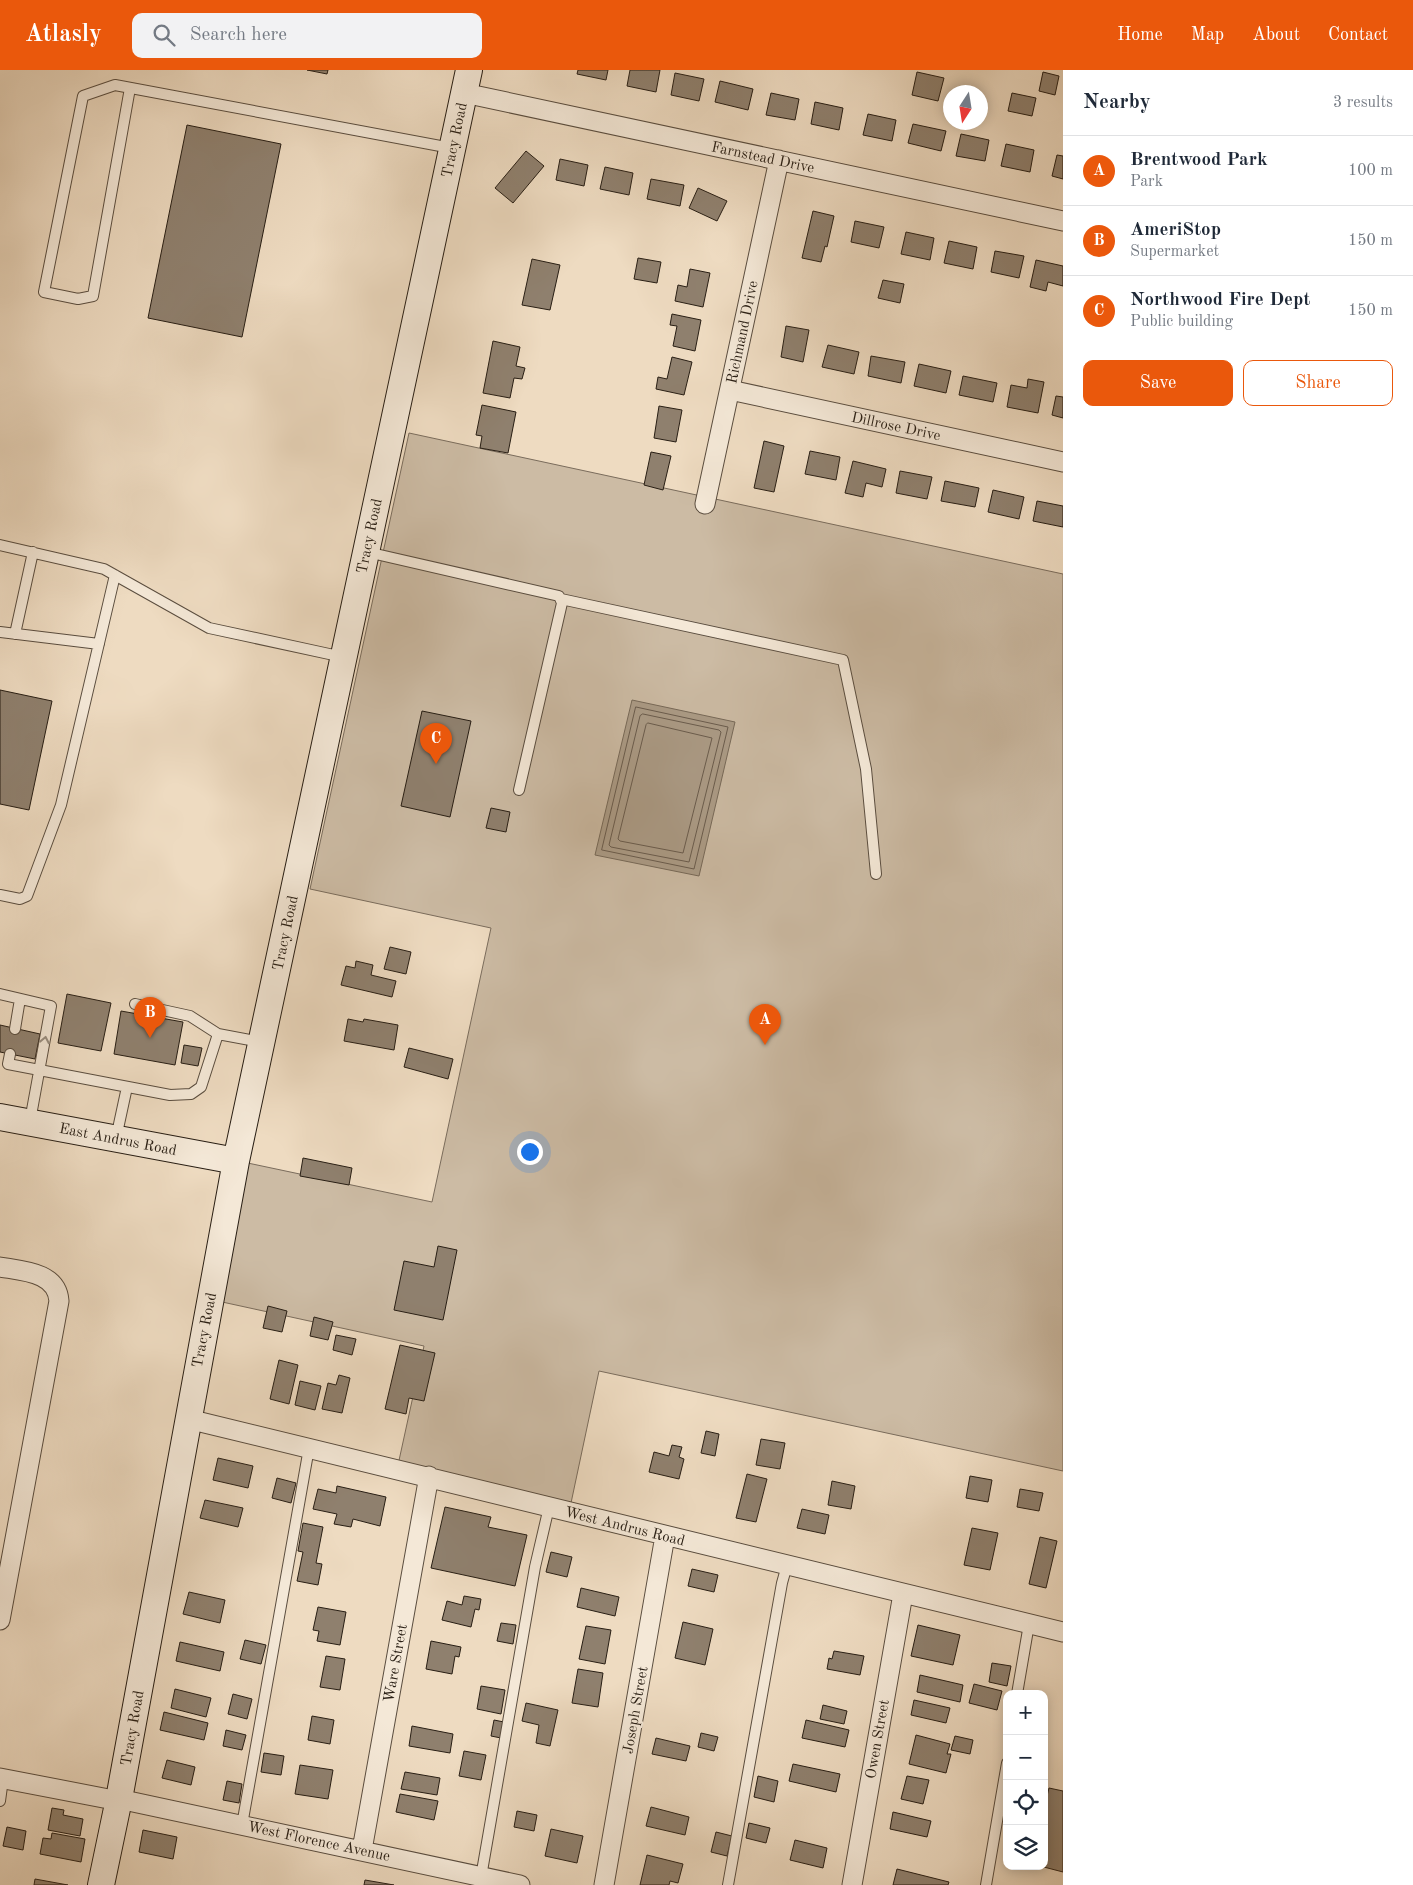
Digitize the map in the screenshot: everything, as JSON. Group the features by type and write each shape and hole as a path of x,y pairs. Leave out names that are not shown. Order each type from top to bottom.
{"street":[{"name":"Tracy Road","path":"101,1885 119,1800 236,1161 466,81"},
{"name":"Farnstead Drive","path":"466,81 779,160 1063,221"},
{"name":"Richmand Drive","path":"705,504 779,160"},
{"name":"Dillrose Drive","path":"730,390 1063,462"},
{"name":"East Andrus Road","path":"0,1117 236,1161"},
{"path":"0,1267 28,1272 49,1280 58,1293 59,1301 0,1620"},
{"name":"West Andrus Road","path":"188,1419 429,1476 665,1536 1063,1632"},
{"name":"Ware Street","path":"362,1850 429,1476"},
{"name":"Joseph Street","path":"604,1885 665,1536"},
{"name":"Owen Street","path":"852,1885 903,1594"},
{"name":"West Florence Avenue","path":"2,1778 242,1825 520,1885"}],"lane":[{"path":"130,88 93,296 78,299 44,292 82,96 115,85 452,148"},
{"path":"0,545 104,569 209,628 344,658"},
{"path":"15,634 33,552"},
{"path":"366,552 559,596 561,599 843,660 866,769 876,874"},
{"path":"0,895 20,899 27,896 61,805 115,575"},
{"path":"519,790 562,603 561,599"},
{"path":"0,632 99,644"},
{"path":"0,994 52,1006 30,1122"},
{"path":"15,1028 20,999"},
{"path":"136,1004 190,1016 218,1034 262,1042"},
{"path":"6,1060 40,1069 170,1095 191,1094 202,1088 218,1034"},
{"path":"116,1138 127,1087"},
{"path":"242,1825 309,1448"},
{"path":"481,1876 535,1566 549,1507"},
{"path":"728,1885 782,1583 787,1565"},
{"path":"1018,1690 1029,1624"},
{"path":"0,1801 2,1778"},
{"path":"986,1885 1004,1780"}],"shaded area":[{"path":"409,433 1063,574 1063,1471 599,1371 571,1503 398,1465 424,1346 213,1300 243,1162 432,1202 491,928 310,889"}],"water":[{"path":"632,700 735,722 699,876 595,855"}],"building":[{"path":"307,70 328,70 327,74"},
{"path":"578,70 608,70 606,80 577,74"},
{"path":"630,70 660,70 656,92 627,86"},
{"path":"917,72 944,78 938,101 912,95"},
{"path":"1043,72 1059,76 1055,95 1039,91"},
{"path":"675,73 704,79 699,101 671,95"},
{"path":"720,81 753,89 748,110 715,102"},
{"path":"771,93 799,99 795,120 766,115"},
{"path":"1012,93 1036,98 1032,116 1008,111"},
{"path":"815,102 843,108 839,130 811,124"},
{"path":"868,114 896,120 892,141 863,135"},
{"path":"913,124 946,131 941,151 908,143"},
{"path":"187,125 281,144 242,337 148,318"},
{"path":"961,134 989,140 985,161 956,156"},
{"path":"1006,144 1034,150 1030,172 1001,166"},
{"path":"526,151 544,166 513,203 495,188"},
{"path":"1057,155 1063,156 1063,179 1052,176"},
{"path":"560,159 588,165 584,186 556,180"},
{"path":"605,167 633,173 629,195 600,189"},
{"path":"651,179 684,185 680,206 647,199"},
{"path":"698,188 727,201 717,221 689,208"},
{"path":"813,211 834,216 827,247 825,246 821,262 802,258"},
{"path":"855,221 884,227 879,248 851,242"},
{"path":"906,232 934,238 930,260 901,254"},
{"path":"949,241 977,247 973,269 944,263"},
{"path":"995,251 1024,256 1019,278 991,272"},
{"path":"638,258 661,262 657,283 634,279"},
{"path":"532,259 560,265 550,310 522,305"},
{"path":"1036,260 1063,266 1063,286 1048,282 1046,291 1030,287"},
{"path":"690,269 710,273 703,307 675,301 678,285 687,287"},
{"path":"883,280 904,284 900,303 878,298"},
{"path":"672,314 701,320 695,351 673,346 677,326 670,325"},
{"path":"786,326 809,330 803,362 781,357"},
{"path":"493,341 520,347 516,366 525,368 522,379 514,378 510,398 483,393"},
{"path":"828,345 859,352 854,374 822,367"},
{"path":"871,356 905,362 901,383 868,376"},
{"path":"672,357 692,362 684,395 656,389 658,377 667,379"},
{"path":"919,364 951,371 946,393 914,386"},
{"path":"963,376 997,383 993,402 959,395"},
{"path":"1028,379 1044,382 1038,413 1007,407 1011,385 1027,388"},
{"path":"1056,396 1063,397 1063,418 1052,415"},
{"path":"482,405 516,412 508,453 480,448 482,436 476,435"},
{"path":"659,406 682,410 676,442 654,438"},
{"path":"764,441 784,446 774,492 754,488"},
{"path":"810,451 840,457 836,480 805,474"},
{"path":"651,452 671,456 663,490 644,485"},
{"path":"853,461 886,469 882,487 866,483 863,497 845,493"},
{"path":"900,471 932,477 927,499 896,493"},
{"path":"945,481 979,488 975,507 941,501"},
{"path":"993,490 1024,497 1019,519 988,512"},
{"path":"1037,501 1063,506 1063,527 1033,521"},
{"path":"0,690 52,701 29,810 0,804"},
{"path":"422,711 471,721 450,817 401,806"},
{"path":"491,808 510,812 506,832 486,828"},
{"path":"390,947 411,952 406,974 384,969"},
{"path":"356,961 373,965 371,975 396,981 392,997 341,985 346,966 355,968"},
{"path":"67,994 111,1003 101,1051 58,1043"},
{"path":"121,1011 183,1022 175,1065 114,1054"},
{"path":"348,1019 363,1022 364,1019 398,1025 394,1050 344,1041"},
{"path":"0,1025 40,1034 35,1059 0,1052"},
{"path":"184,1045 202,1048 198,1066 181,1063"},
{"path":"409,1048 453,1059 448,1079 404,1067"},
{"path":"303,1158 352,1168 349,1185 300,1176"},
{"path":"438,1246 457,1250 443,1320 394,1310 404,1261 434,1267"},
{"path":"268,1306 287,1311 282,1332 263,1328"},
{"path":"314,1317 333,1322 328,1340 310,1336"},
{"path":"336,1335 356,1339 352,1355 333,1350"},
{"path":"400,1345 435,1353 424,1401 409,1398 406,1414 385,1409"},
{"path":"279,1360 298,1365 289,1404 270,1399"},
{"path":"339,1375 350,1378 342,1413 322,1409 328,1383 336,1385"},
{"path":"300,1381 321,1386 315,1410 295,1405"},
{"path":"706,1431 719,1434 715,1456 701,1453"},
{"path":"761,1439 785,1443 780,1469 756,1465"},
{"path":"672,1445 682,1447 679,1457 684,1459 679,1479 649,1472 654,1452 669,1456"},
{"path":"218,1458 253,1466 248,1488 213,1480"},
{"path":"747,1474 767,1479 756,1522 736,1518"},
{"path":"970,1476 992,1480 988,1502 966,1498"},
{"path":"277,1478 296,1483 291,1503 272,1498"},
{"path":"832,1481 855,1486 851,1509 828,1505"},
{"path":"337,1486 386,1497 380,1526 353,1519 351,1527 334,1524 337,1514 313,1509 318,1489 336,1493"},
{"path":"1020,1489 1043,1493 1039,1511 1017,1507"},
{"path":"205,1500 243,1508 238,1527 200,1518"},
{"path":"445,1507 491,1517 488,1527 527,1535 515,1586 431,1568"},
{"path":"802,1509 829,1515 825,1534 797,1528"},
{"path":"303,1523 323,1527 316,1563 322,1564 318,1585 297,1581 303,1552 298,1551"},
{"path":"972,1528 998,1533 990,1570 964,1565"},
{"path":"1040,1537 1057,1541 1046,1588 1029,1584"},
{"path":"551,1552 572,1557 567,1577 546,1572"},
{"path":"692,1569 718,1575 714,1592 688,1586"},
{"path":"581,1588 619,1597 615,1616 577,1607"},
{"path":"189,1592 225,1600 220,1623 183,1614"},
{"path":"464,1596 481,1599 479,1610 475,1609 471,1627 442,1620 447,1601 462,1605"},
{"path":"318,1607 346,1612 340,1645 317,1641 319,1631 313,1630"},
{"path":"683,1622 713,1629 705,1665 675,1658"},
{"path":"501,1623 516,1625 513,1644 497,1641"},
{"path":"918,1625 960,1635 953,1665 911,1656"},
{"path":"586,1626 611,1630 605,1664 579,1659"},
{"path":"245,1640 266,1645 261,1664 240,1659"},
{"path":"431,1641 461,1647 459,1657 455,1656 452,1674 426,1669"},
{"path":"180,1642 224,1652 220,1671 176,1661"},
{"path":"834,1651 864,1656 860,1675 827,1669 829,1658 832,1659"},
{"path":"326,1656 345,1659 340,1690 320,1687"},
{"path":"992,1663 1011,1666 1007,1686 989,1682"},
{"path":"578,1669 603,1673 598,1707 572,1703"},
{"path":"920,1675 963,1685 960,1702 917,1692"},
{"path":"974,1684 1002,1691 997,1710 969,1703"},
{"path":"481,1686 505,1690 501,1714 477,1709"},
{"path":"175,1689 211,1698 206,1717 171,1708"},
{"path":"233,1694 252,1699 247,1719 228,1714"},
{"path":"914,1700 950,1708 946,1723 911,1715"},
{"path":"526,1703 558,1710 550,1746 536,1743 539,1725 522,1721"},
{"path":"823,1705 847,1711 844,1724 820,1719"},
{"path":"164,1712 208,1723 204,1740 160,1730"},
{"path":"312,1716 334,1720 330,1744 308,1740"},
{"path":"494,1720 504,1722 501,1738 491,1736"},
{"path":"806,1720 849,1730 845,1747 802,1738"},
{"path":"412,1726 453,1734 450,1753 409,1746"},
{"path":"226,1730 246,1735 242,1750 223,1746"},
{"path":"701,1733 718,1737 714,1751 698,1747"},
{"path":"916,1735 950,1744 947,1754 951,1754 946,1773 909,1764"},
{"path":"955,1736 973,1740 970,1754 951,1750"},
{"path":"656,1738 690,1746 686,1761 652,1754"},
{"path":"464,1751 486,1755 481,1780 459,1776"},
{"path":"264,1753 284,1756 281,1775 261,1772"},
{"path":"167,1760 195,1767 191,1785 162,1778"},
{"path":"793,1764 840,1774 836,1792 789,1781"},
{"path":"300,1765 333,1770 328,1799 295,1794"},
{"path":"405,1772 440,1778 437,1795 401,1789"},
{"path":"758,1776 778,1781 774,1802 754,1797"},
{"path":"907,1776 929,1780 923,1804 901,1799"},
{"path":"227,1781 242,1784 239,1803 223,1800"},
{"path":"1049,1788 1063,1791 1063,1872 1048,1868"},
{"path":"400,1794 438,1801 434,1820 396,1812"},
{"path":"651,1807 689,1817 685,1835 646,1826"},
{"path":"52,1808 64,1810 63,1815 83,1819 80,1836 48,1830"},
{"path":"517,1811 537,1815 534,1831 514,1827"},
{"path":"893,1812 931,1821 927,1837 890,1829"},
{"path":"749,1823 770,1828 766,1843 746,1838"},
{"path":"7,1827 26,1831 23,1850 3,1846"},
{"path":"551,1829 583,1836 577,1863 545,1856"},
{"path":"143,1830 177,1837 173,1859 139,1852"},
{"path":"716,1832 732,1836 727,1856 711,1852"},
{"path":"52,1833 85,1839 81,1862 40,1854 43,1838 51,1839"},
{"path":"795,1840 827,1848 823,1868 790,1860"},
{"path":"647,1855 683,1864 678,1883 670,1881 669,1885 640,1885"},
{"path":"897,1869 949,1882 948,1885 893,1885"},
{"path":"35,1879 68,1885 34,1885"},
{"path":"365,1880 394,1885 364,1885"}],"place":[{"name":"Northwood Fire Dept","path":"436,764"},
{"name":"AmeriStop","path":"150,1038"},
{"name":"Brentwood Park","path":"765,1045"}]}
